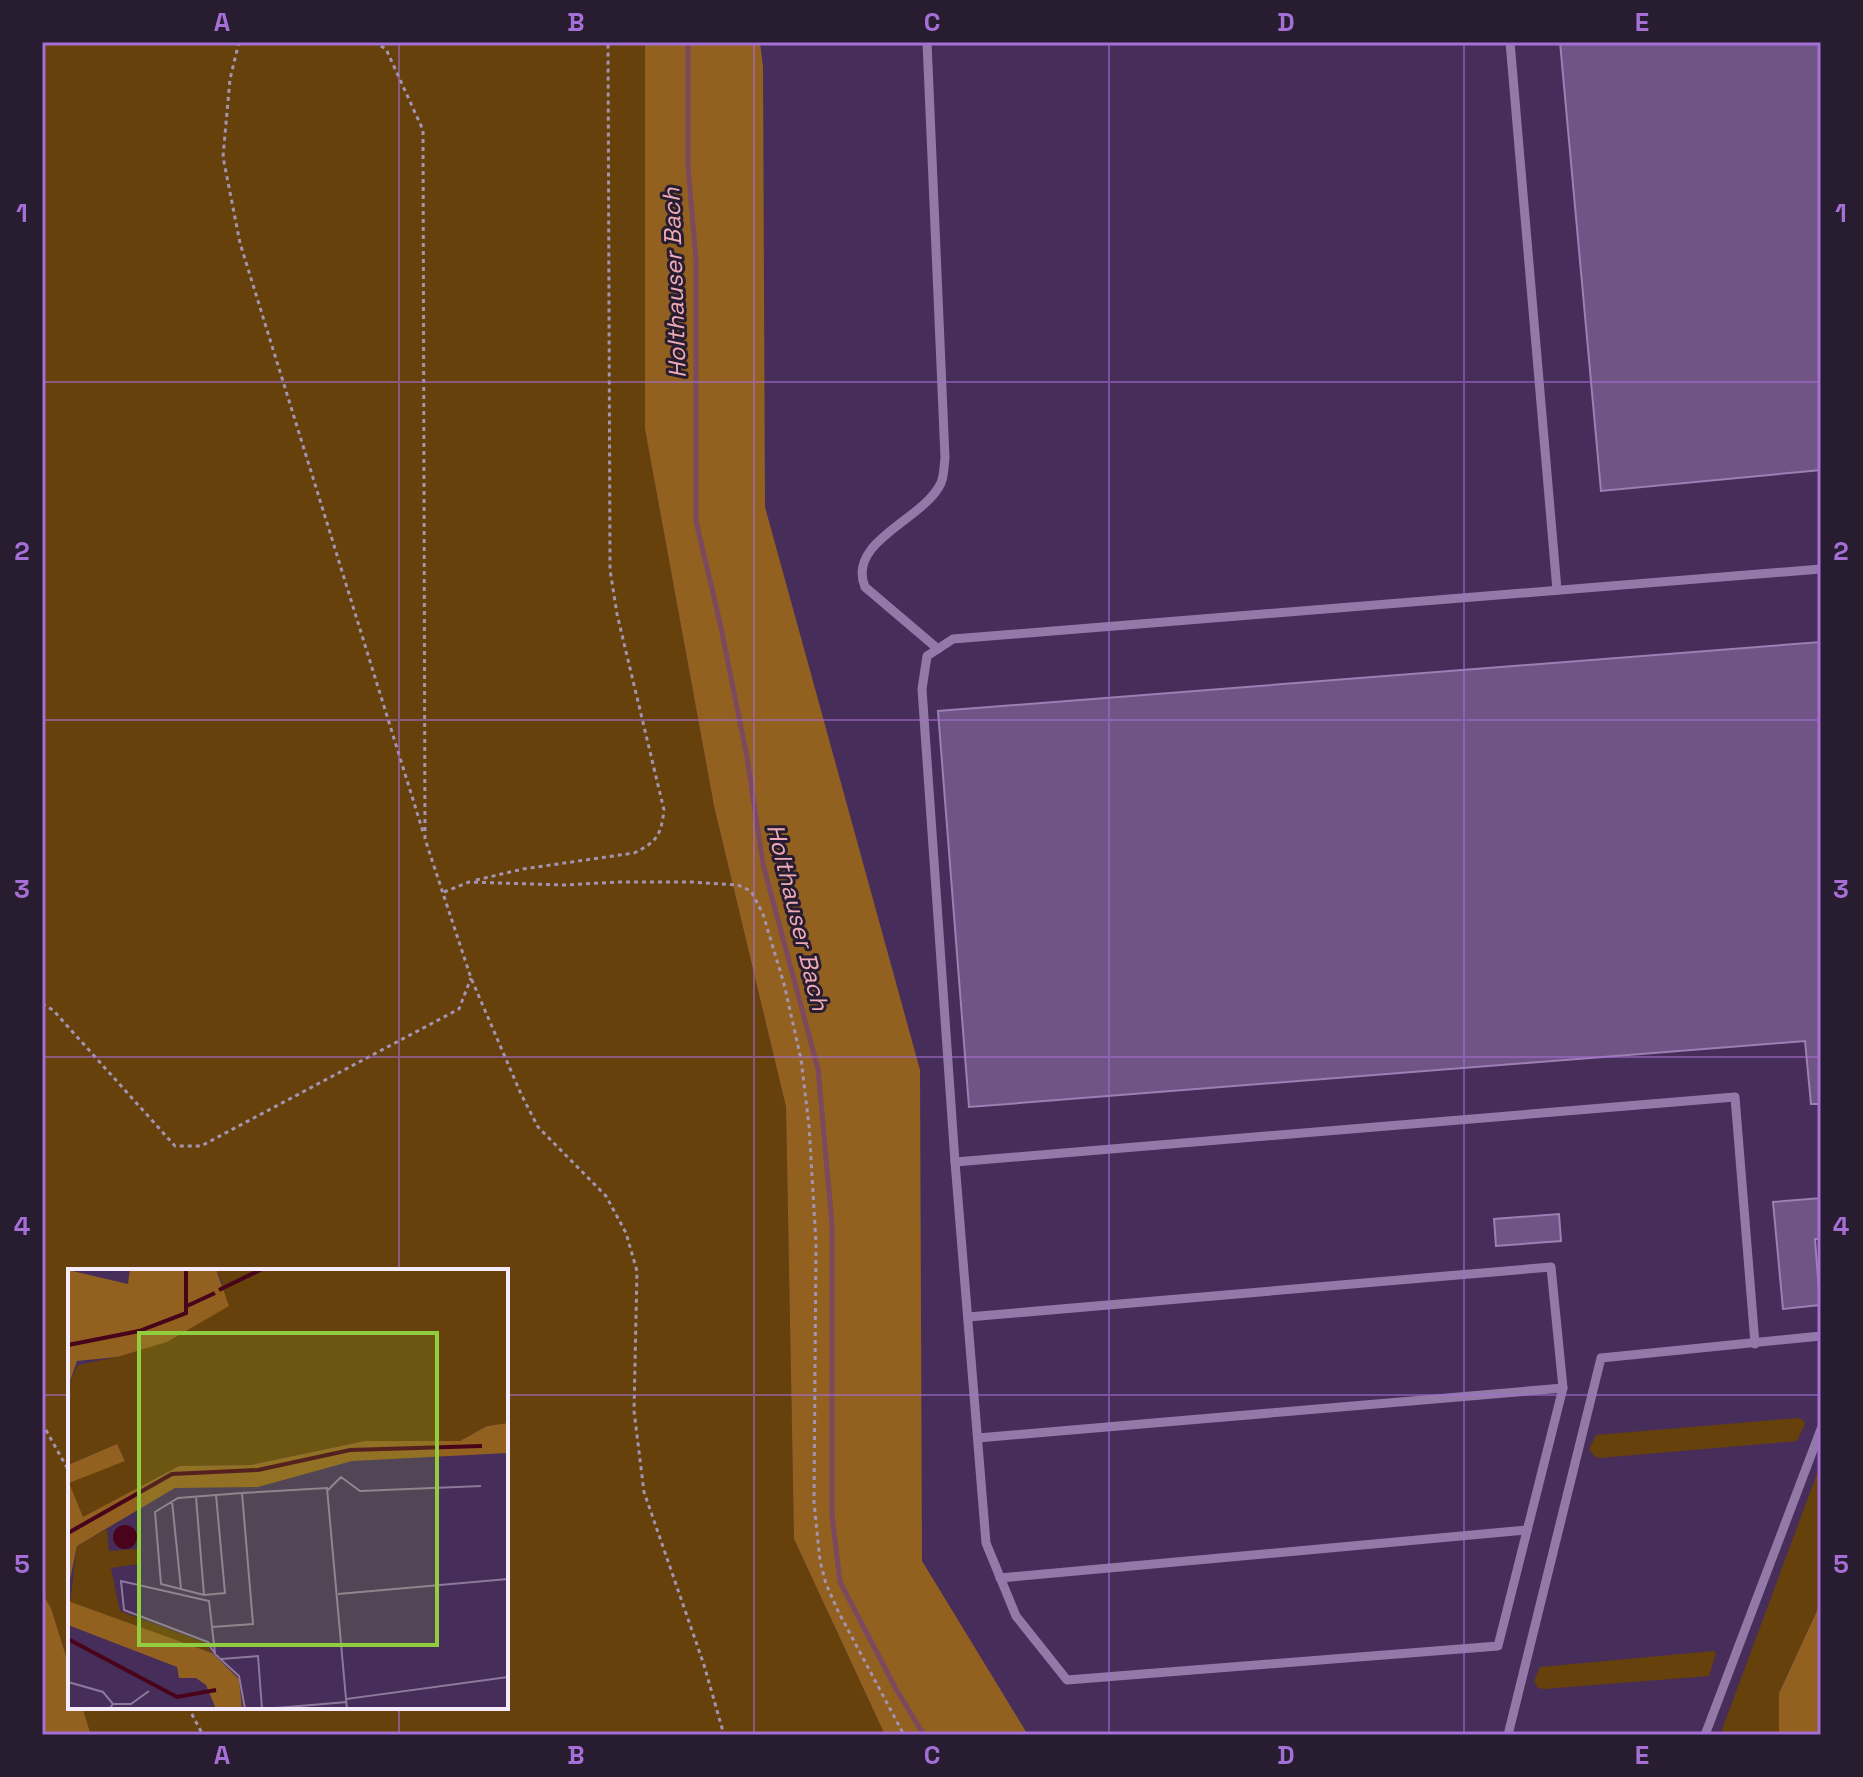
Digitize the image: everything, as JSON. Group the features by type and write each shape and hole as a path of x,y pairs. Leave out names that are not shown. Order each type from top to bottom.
{"lane":[{"path":"927,42 945,458 942,481 929,501 871,549 863,560 860,574 865,587 938,649"},
{"path":"1510,42 1557,590"},
{"path":"968,1317 1551,1267 1563,1388 1498,1646 1067,1680 1016,1616 986,1543 955,1162 922,689 927,656 953,639 1821,569"},
{"path":"955,1162 1735,1097 1755,1344"},
{"path":"1508,1735 1601,1358 1821,1336"},
{"path":"978,1438 1563,1388"},
{"path":"1705,1735 1821,1429"},
{"path":"1000,1578 1527,1530"}],"path":[{"path":"239,42 230,79 223,157 240,243 471,978 538,1127 606,1196 626,1233 637,1271 634,1411 644,1492 704,1665 724,1735"},
{"path":"374,42 386,49 423,130 425,839"},
{"path":"444,892 469,882 523,869 634,853 649,846 662,831 664,810 617,614 610,570 608,42"},
{"path":"469,882 566,885 692,882 738,885 751,891 763,914 801,1059 809,1126 816,1243 814,1502 820,1561 838,1611 904,1735"},
{"path":"42,1004 53,1010 175,1146 201,1146 459,1009 471,978"},
{"path":"42,1423 68,1469"},
{"path":"189,1709 203,1735"}],"shaded area":[{"path":"42,42 645,42 645,429 714,806 786,1107 794,1539 885,1735 91,1735 83,1709 508,1709 508,1269 68,1269 68,1663 51,1608 42,1593"},
{"path":"645,42 760,42 763,67 765,507 920,1070 922,1561 1028,1735 885,1735 794,1539 786,1107 714,806 645,429"},
{"path":"1798,1418 1805,1424 1797,1441 1599,1458 1589,1449 1596,1435"},
{"path":"1821,1463 1821,1602 1779,1692 1779,1735 1720,1735"},
{"path":"42,1593 51,1608 68,1663 68,1709 83,1709 91,1735 42,1735"},
{"path":"1821,1602 1821,1735 1779,1735 1779,1693"},
{"path":"1714,1651 1709,1676 1544,1689 1538,1688 1534,1681 1540,1667"}],"building":[{"path":"1560,42 1821,42 1821,470 1601,491"},
{"path":"1821,642 1821,1104 1811,1104 1805,1041 969,1107 938,711"},
{"path":"1821,1198 1821,1239 1815,1239 1820,1305 1783,1309 1773,1202"},
{"path":"1559,1214 1561,1241 1496,1246 1494,1219"}],"waterway":[{"name":"Holthauser Bach","path":"688,42 688,167 696,259 696,521 747,757 763,864 818,1069 832,1224 832,1515 840,1582 896,1689 924,1735"}]}
